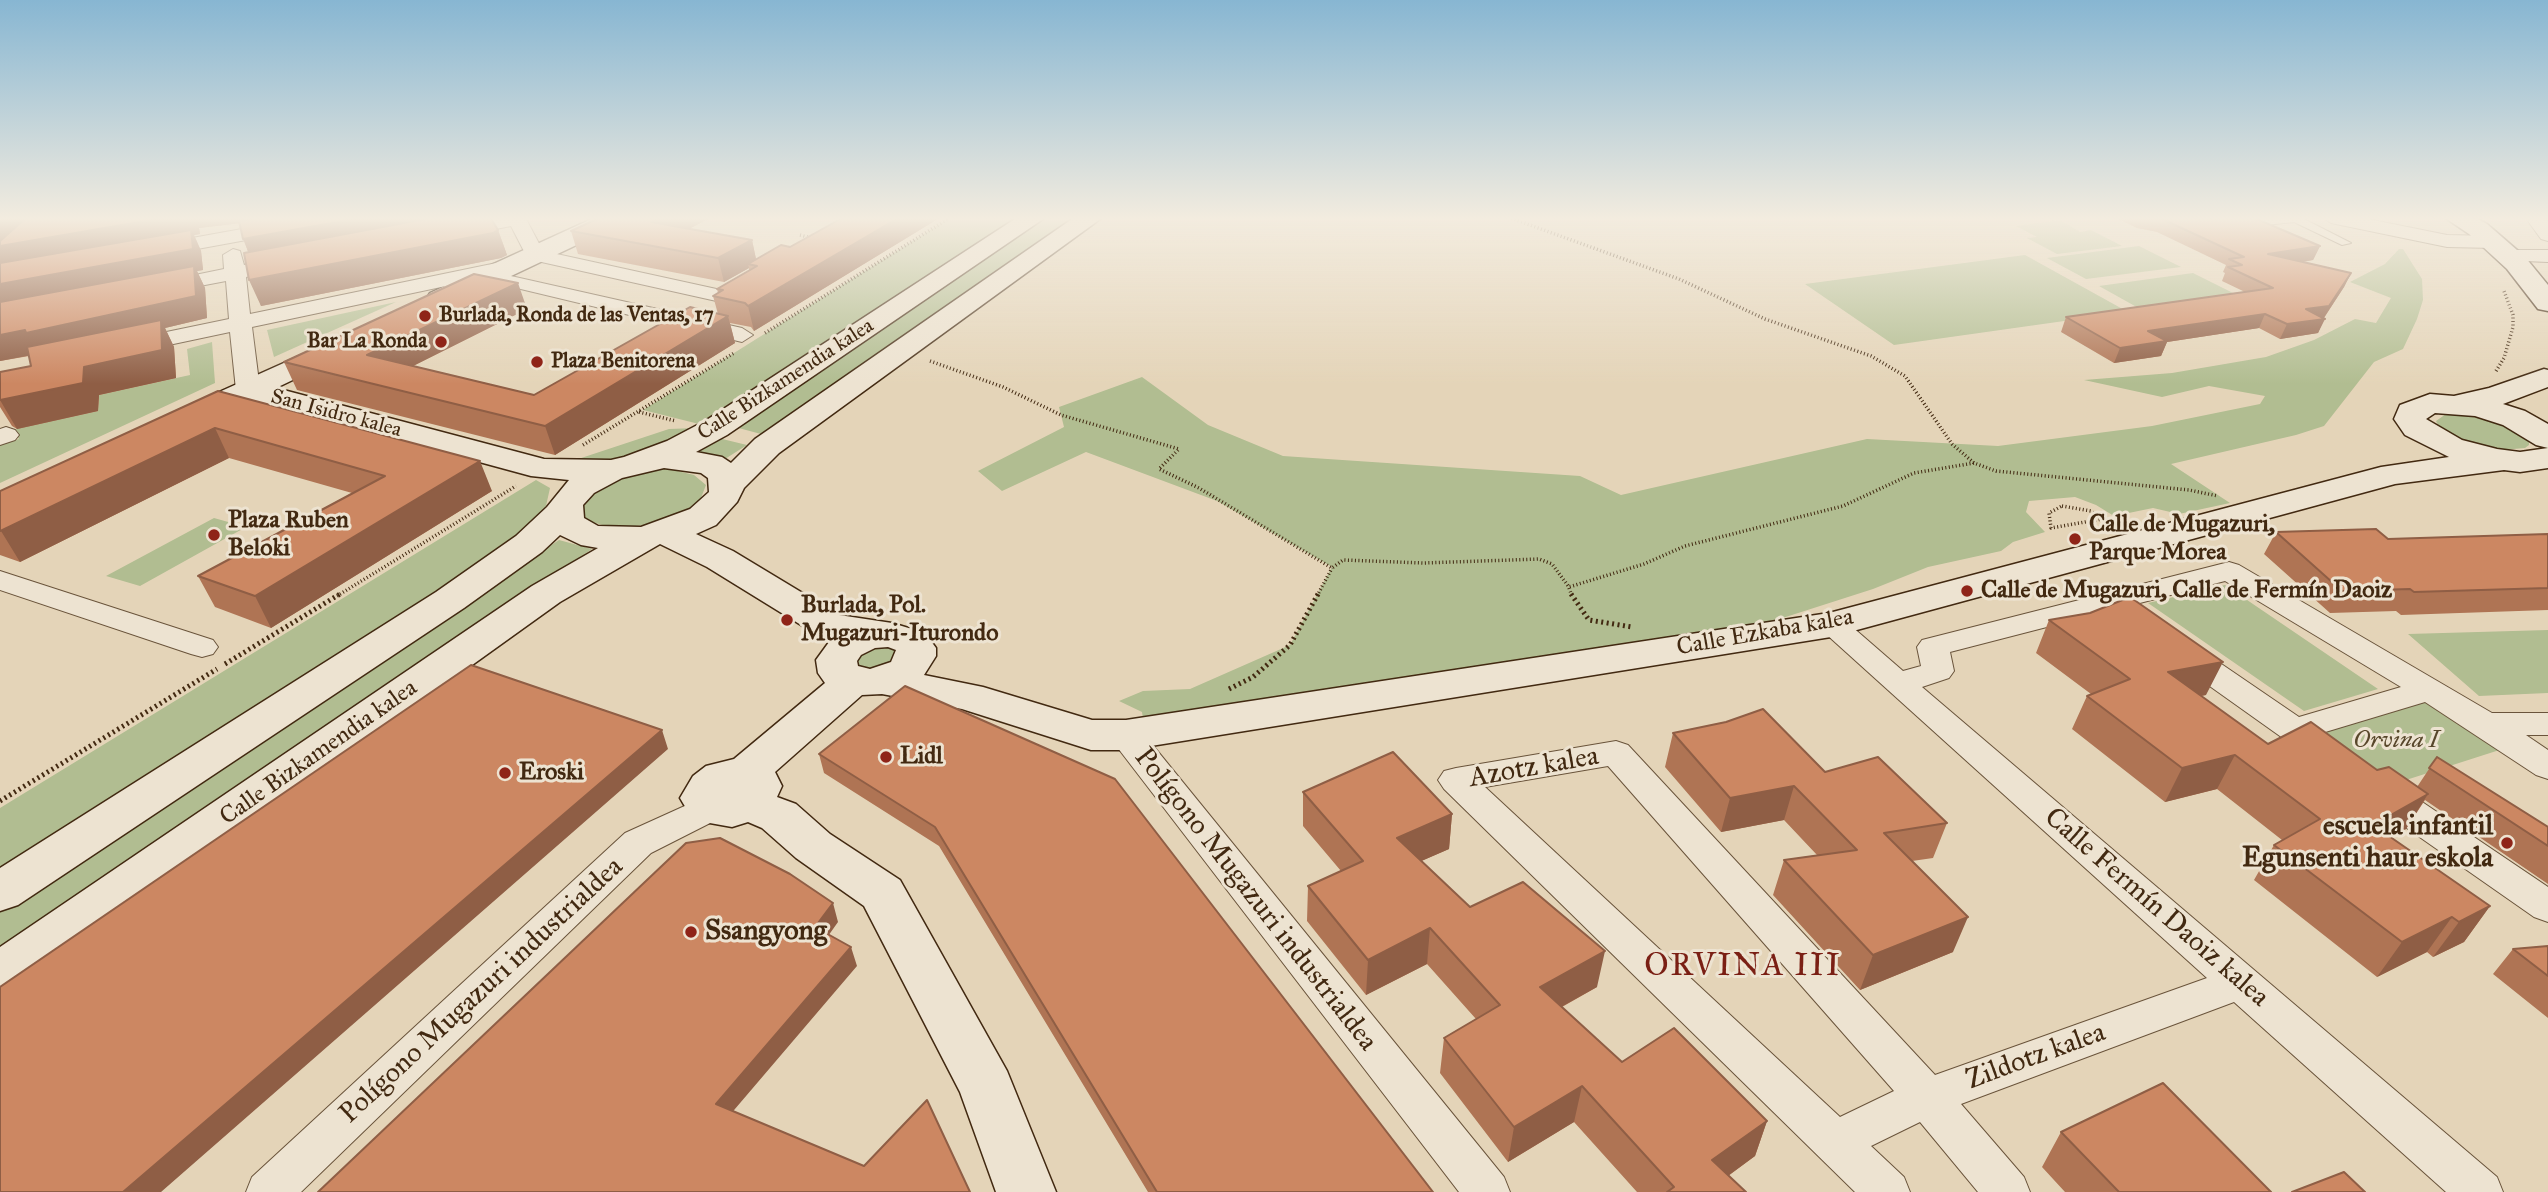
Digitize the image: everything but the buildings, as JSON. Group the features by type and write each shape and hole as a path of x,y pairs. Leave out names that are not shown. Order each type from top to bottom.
{"street":[{"path":"144,290 232,273"},
{"name":"San Isidro kalea","path":"235,273 247,390 553,463 612,461"},
{"path":"109,351 468,273"},
{"path":"408,315 498,273"},
{"path":"594,273 721,296"},
{"name":"Calle Bizkamendia kalea","path":"612,461 679,448 716,428 950,273"},
{"name":"Calle Bizkamendia kalea","path":"703,517 725,495 728,485 767,446 1012,273"},
{"path":"2522,273 2548,303"},
{"path":"488,277 678,320 748,340"},
{"path":"678,320 743,283"},
{"path":"166,428 359,338"},
{"path":"2393,474 2423,416 2494,397 2547,375"},
{"path":"2539,431 2524,416 2547,375"},
{"path":"2423,416 2479,407 2539,431"},
{"path":"2423,416 2450,447 2530,463"},
{"path":"0,892 450,600 529,544 582,486 612,461 664,458 710,464 723,473 728,485"},
{"name":"San Isidro kalea","path":"553,463 568,503 567,522 585,534 616,540 653,536"},
{"name":"Calle Ezkaba kalea","path":"1126,736 1831,625 2393,474 2530,463"},
{"path":"653,536 703,517 720,559"},
{"name":"Calle Bizkamendia kalea","path":"0,975 546,594 653,536"},
{"name":"Polígono Mugazuri industrialdea","path":"653,536 720,559 863,662 1091,735 1126,736 1487,1192"},
{"path":"1898,683 1938,671 1933,647 2229,571 2486,724 2548,767"},
{"path":"0,580 202,647"},
{"path":"2112,602 2548,907"},
{"name":"Calle Fermín Daoiz kalea","path":"1831,625 2480,1192"},
{"name":"Polígono Mugazuri industrialdea","path":"269,1192 639,843 734,795 863,662 880,634 903,637 916,648 863,662"},
{"path":"2294,730 2428,690"},
{"path":"2486,724 2548,724"},
{"name":"Azotz kalea","path":"1887,1192 1456,780 1616,753 1927,1097 2007,1192"},
{"path":"734,795 779,816 813,846 882,893 987,1088 1026,1192"},
{"name":"Zildotz kalea","path":"1834,1142 1927,1097 2242,982"}],"path":[{"path":"0,801 639,412 748,340 859,273"},
{"path":"1661,273 1765,318 1871,356 1905,376 1952,444 1974,463 1996,471 2189,490 2271,507"},
{"path":"2501,287 2513,315 2508,346"},
{"path":"924,359 982,378 1061,415 1179,449 1159,469 1199,488 1332,568"},
{"path":"639,412 688,423"},
{"path":"668,425 674,421"},
{"path":"553,463 612,461"},
{"path":"1569,587 1644,564 1685,546 1843,506 1914,473 1974,463"},
{"path":"2062,506 2091,511 2102,519 2051,528 2049,513 2062,506"},
{"path":"1209,722 1207,702 1253,677 1290,645 1332,568 1343,560 1424,563 1539,559 1552,564 1569,587 1575,603 1589,620 1636,627"}],"green space":[{"path":"862,273 937,273 703,425 643,410"},
{"path":"962,273 997,273 761,434 731,426"},
{"path":"1891,273 2057,273 2128,312 1894,345 1805,284"},
{"path":"2074,273 2136,273 2086,279"},
{"path":"2193,273 2239,296 2142,310 2099,286"},
{"path":"2368,273 2418,273 2422,279 2423,300 2403,349 2374,362 2324,426 2171,464 2230,503 2179,514 2153,508 2114,516 2075,497 2029,501 2026,512 2045,532 2013,542 2001,551 1928,567 1873,589 1767,623 1143,719 1142,712 1119,701 1143,691 1190,689 1290,645 1332,567 1217,501 1086,452 1002,491 978,471 1064,427 1059,407 1142,377 1208,425 1283,456 1580,476 1621,495 1867,439 1998,446 2152,426 2260,404 2265,396 2209,386 2162,397 2084,380 2172,373 2266,357 2314,340 2355,319 2376,323 2391,298 2350,282"},
{"path":"396,302 274,357 267,330"},
{"path":"212,342 215,383 0,483 0,443 19,439 11,430 98,411 99,395 190,375 187,349"},
{"path":"2446,414 2471,414 2501,421 2529,439 2529,445 2525,448 2502,450 2457,439 2439,427 2436,421"},
{"path":"696,428 649,451 612,460 560,465 669,429"},
{"path":"714,437 747,445 725,459 691,450"},
{"path":"650,469 669,469 694,475 706,485 699,503 681,517 657,524 612,528 586,520 583,508 590,493 614,478"},
{"path":"536,480 550,488 546,506 514,544 0,882 0,808"},
{"path":"214,518 246,527 140,586 106,576"},
{"path":"559,540 592,549 0,957 0,910"},
{"path":"2225,585 2378,689 2304,711 2148,603"},
{"path":"2548,630 2548,693 2479,696 2408,634"},
{"path":"859,642 909,643 873,681 844,655"},
{"name":"Orvina I","path":"2428,690 2515,745 2378,789 2294,730"}],"place":[{"name":"Burlada, Ronda de las Ventas, 17","path":"425,316"},
{"name":"Bar La Ronda","path":"441,342"},
{"name":"Plaza Benitorena","path":"537,362"},
{"name":"Plaza Ruben Beloki","path":"214,535"},
{"name":"Calle de Mugazuri, Parque Morea","path":"2075,539"},
{"name":"Calle de Mugazuri, Calle de Fermín Daoiz","path":"1967,591"},
{"name":"Burlada, Pol. Mugazuri-Iturondo","path":"787,620"},
{"name":"Lidl","path":"886,757"},
{"name":"Eroski","path":"505,773"},
{"name":"escuela infantil Egunsenti haur eskola","path":"2507,843"},
{"name":"Ssangyong","path":"691,932"}],"district":[{"name":"ORVINA III","path":"1743,967"}]}
